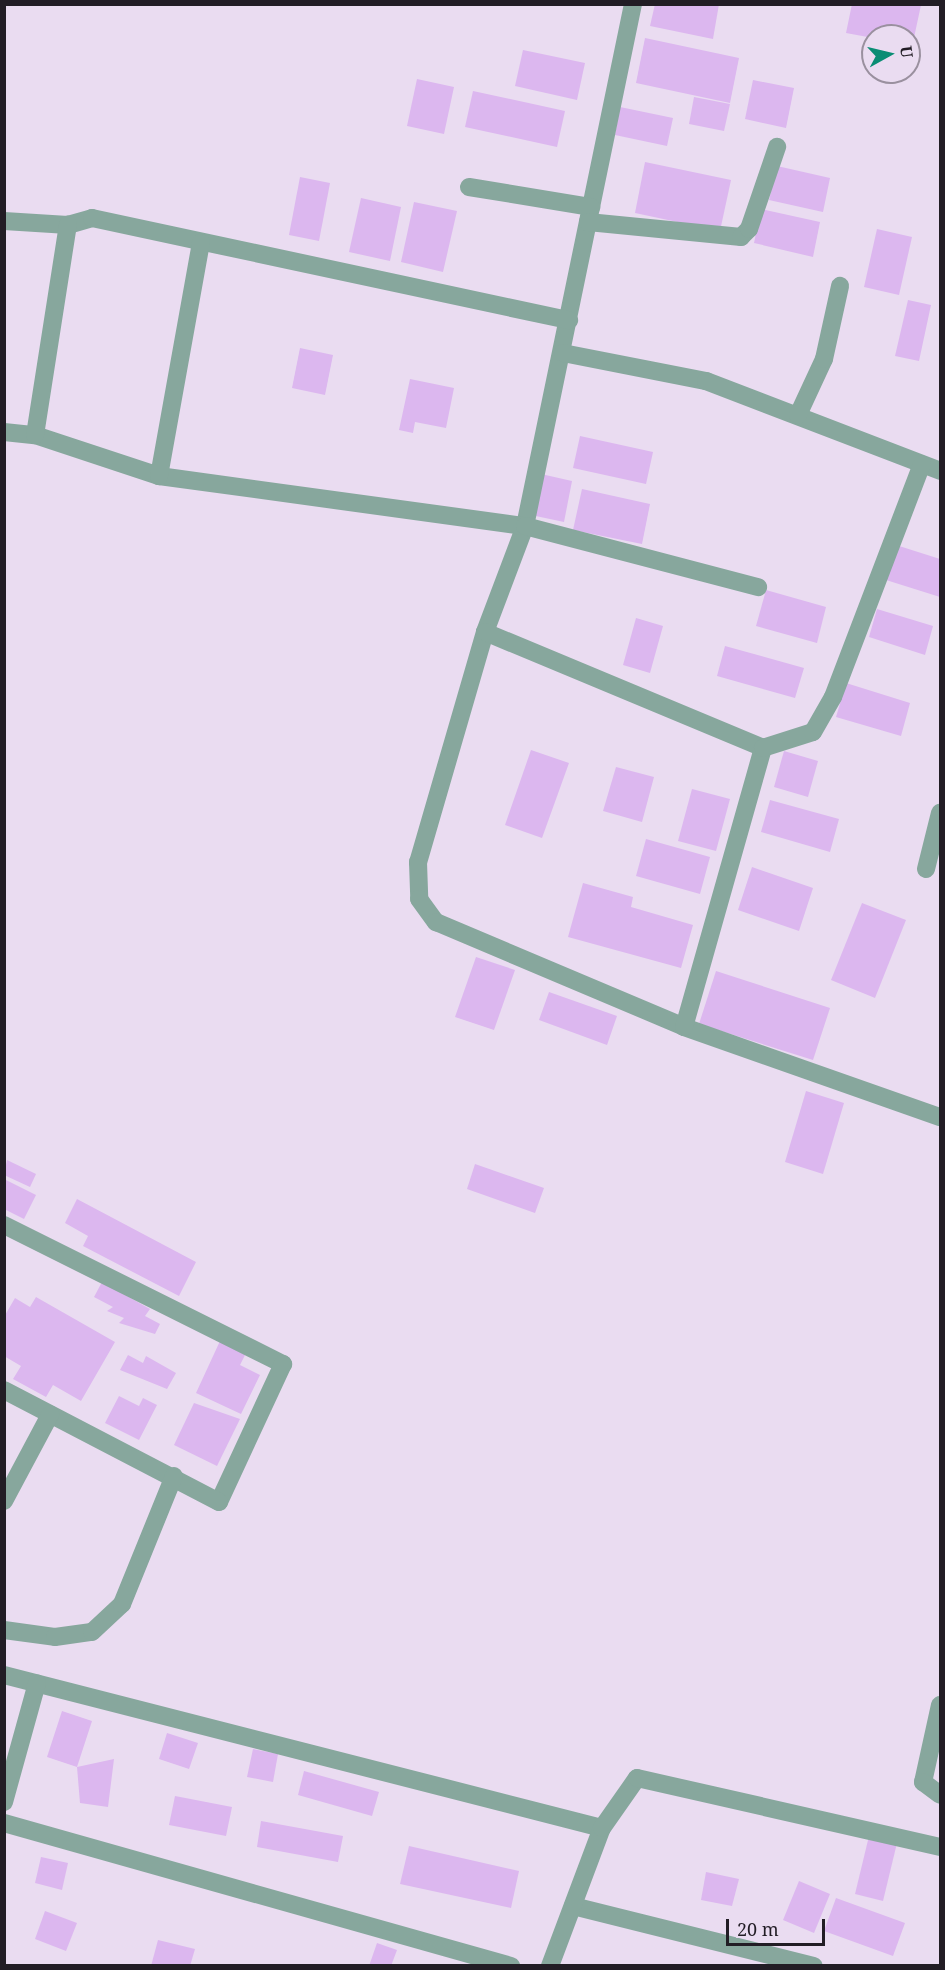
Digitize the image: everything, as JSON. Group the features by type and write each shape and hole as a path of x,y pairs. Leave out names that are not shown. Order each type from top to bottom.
{"street":[{"path":"633,4 563,353 525,526 484,632 418,862 419,899 436,922 684,1027 940,1117"},
{"path":"469,187 589,215 741,237 749,229 777,147"},
{"path":"4,221 68,225 92,218 569,320"},
{"path":"35,435 68,225"},
{"path":"159,476 201,243"},
{"path":"798,416 825,358 840,286"},
{"path":"563,353 706,381 940,471"},
{"path":"5,438 35,435 159,476 525,526 758,587"},
{"path":"484,632 763,748 813,732 832,697 922,464"},
{"path":"684,1027 763,748"},
{"path":"926,869 940,813"},
{"path":"4,1225 283,1364 219,1502 174,1476 4,1390"},
{"path":"4,1502 50,1415"},
{"path":"4,1630 55,1637 92,1632 122,1604 174,1476"},
{"path":"4,1675 602,1828"},
{"path":"4,1802 37,1683"},
{"path":"940,1705 923,1782 940,1795"},
{"path":"550,1965 602,1828 631,1780 644,1777 940,1847"},
{"path":"4,1823 511,1965"},
{"path":"573,1906 814,1965"}],"building":[{"path":"655,4 719,4 713,39 650,26"},
{"path":"852,4 921,5 917,24 861,24 861,36 846,33"},
{"path":"645,38 739,58 730,103 636,83"},
{"path":"523,50 585,63 577,100 515,86"},
{"path":"417,79 454,87 444,134 407,126"},
{"path":"753,80 794,88 786,128 745,119"},
{"path":"473,91 565,111 557,147 465,127"},
{"path":"694,97 730,104 724,131 689,124"},
{"path":"620,107 673,118 667,146 615,135"},
{"path":"645,162 731,180 720,231 635,213"},
{"path":"777,166 830,178 823,212 769,200"},
{"path":"300,177 330,183 319,241 289,235"},
{"path":"361,198 401,207 390,261 349,252"},
{"path":"414,202 457,211 443,272 401,262"},
{"path":"761,209 820,222 813,257 754,243"},
{"path":"877,229 912,237 899,295 864,287"},
{"path":"908,300 931,305 919,361 895,356"},
{"path":"300,348 333,355 325,395 292,388"},
{"path":"410,379 454,388 446,428 415,422 413,433 399,430"},
{"path":"580,436 653,452 646,484 573,468"},
{"path":"541,474 572,481 564,522 531,515"},
{"path":"582,489 650,504 642,544 573,530"},
{"path":"896,545 940,559 940,597 886,580"},
{"path":"766,590 826,607 817,643 756,626"},
{"path":"877,609 933,626 925,655 869,637"},
{"path":"636,618 663,626 650,673 623,665"},
{"path":"725,646 804,668 795,698 717,676"},
{"path":"846,683 910,703 901,736 836,717"},
{"path":"531,750 569,763 542,838 505,825"},
{"path":"784,751 818,761 808,797 774,787"},
{"path":"616,767 654,777 642,822 603,811"},
{"path":"692,789 730,799 716,851 678,841"},
{"path":"770,800 839,819 830,852 761,832"},
{"path":"646,839 710,857 700,894 636,876"},
{"path":"752,867 813,888 799,931 738,910"},
{"path":"583,883 633,897 631,907 693,925 681,968 568,937"},
{"path":"862,903 906,920 875,998 831,980"},
{"path":"476,957 515,970 494,1030 455,1017"},
{"path":"716,971 830,1008 813,1060 699,1024"},
{"path":"549,992 617,1016 607,1045 539,1020"},
{"path":"806,1091 844,1103 823,1174 785,1162"},
{"path":"7,1160 36,1174 30,1187 4,1175"},
{"path":"475,1164 544,1188 535,1213 467,1189"},
{"path":"4,1179 36,1195 24,1219 4,1209"},
{"path":"77,1199 196,1262 179,1296 83,1246 88,1236 65,1223"},
{"path":"102,1282 150,1309 145,1316 160,1324 155,1334 119,1323 124,1318 107,1311 113,1307 94,1297"},
{"path":"36,1297 115,1342 81,1401 53,1385 46,1397 13,1379 21,1366 4,1356 4,1317 15,1298 30,1307"},
{"path":"220,1341 246,1353 240,1365 260,1375 241,1414 196,1393"},
{"path":"128,1355 143,1363 146,1356 176,1373 167,1389 120,1370"},
{"path":"119,1396 139,1406 143,1398 157,1405 139,1440 105,1423"},
{"path":"194,1403 240,1419 217,1466 174,1445"},
{"path":"62,1711 92,1721 77,1767 47,1757"},
{"path":"167,1733 198,1743 189,1769 159,1759"},
{"path":"253,1749 278,1754 273,1782 247,1777"},
{"path":"114,1759 108,1807 80,1803 77,1767"},
{"path":"304,1771 379,1792 372,1816 298,1795"},
{"path":"175,1796 232,1807 226,1836 169,1825"},
{"path":"261,1821 343,1836 338,1862 257,1847"},
{"path":"869,1836 897,1843 883,1901 855,1894"},
{"path":"409,1846 519,1871 511,1908 400,1884"},
{"path":"41,1857 68,1863 62,1890 35,1883"},
{"path":"706,1872 739,1879 732,1906 701,1900"},
{"path":"799,1881 830,1894 814,1933 783,1920"},
{"path":"836,1898 905,1923 893,1956 824,1931"},
{"path":"45,1911 77,1923 66,1951 35,1939"},
{"path":"158,1940 195,1949 190,1966 151,1966"},
{"path":"377,1943 397,1950 391,1966 369,1966"}]}
